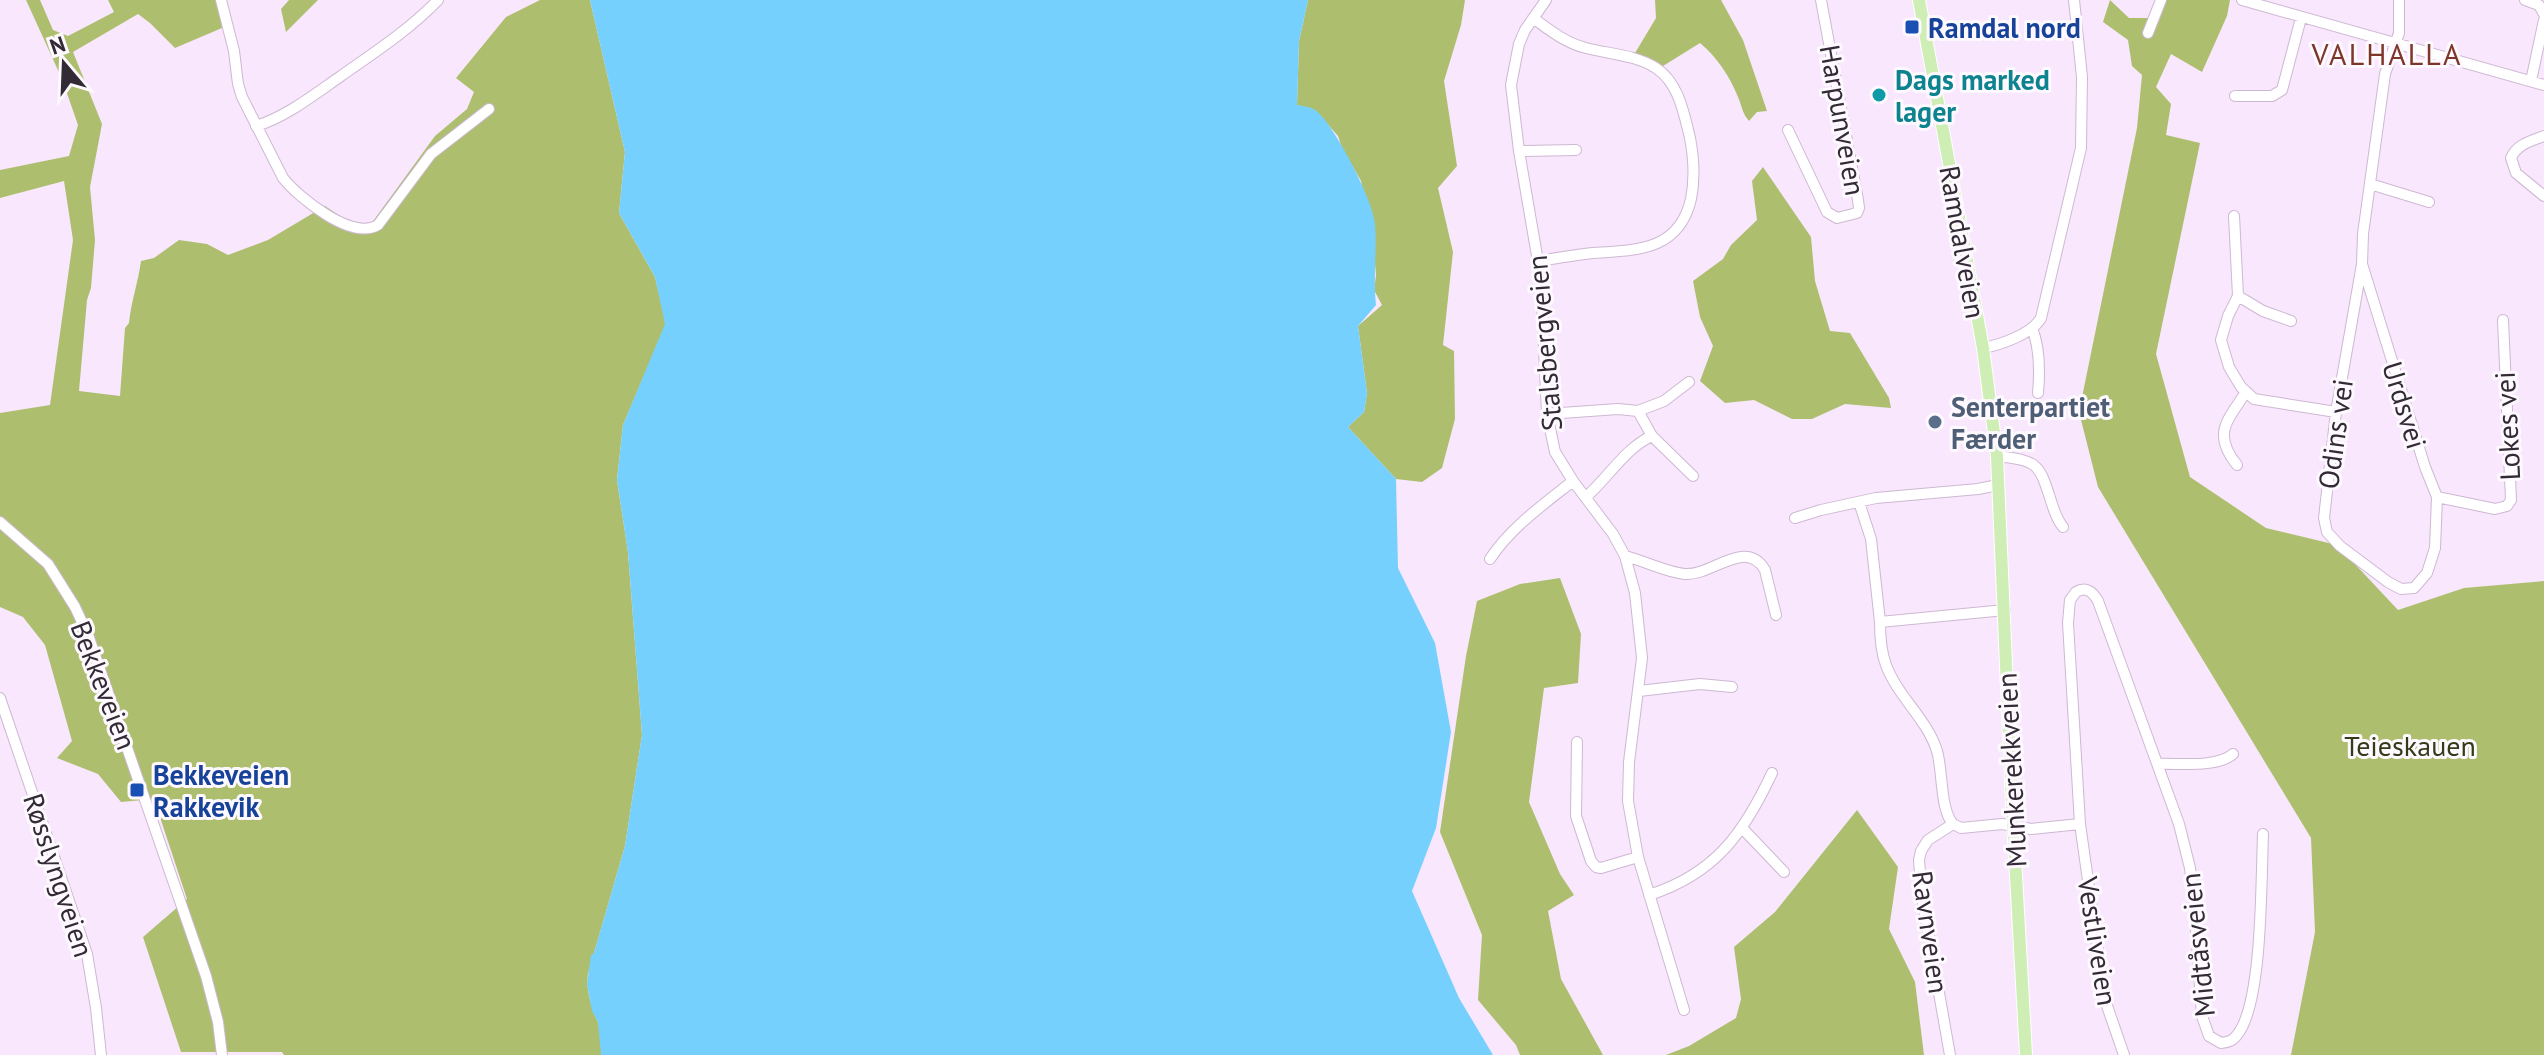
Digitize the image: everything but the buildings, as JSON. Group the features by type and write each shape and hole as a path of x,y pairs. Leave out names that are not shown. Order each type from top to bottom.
{"main road":[{"name":"Ramdalveien","path":"1919,0 1983,348 1998,485"},
{"name":"Munkerekkveien","path":"1998,485 2026,1055"}],"street":[{"path":"221,0 236,59 238,84 277,168 290,187 324,213 358,230 378,225 431,154 489,109"},
{"path":"256,126 316,93 410,27 438,0"},
{"name":"Stalsbergveien","path":"1546,0 1519,44 1512,69 1511,95 1539,261 1547,414 1555,452 1613,534 1625,556 1635,593 1642,658 1629,762 1628,801 1638,857 1684,1010"},
{"name":"Harpunveien","path":"1788,130 1827,212 1837,218 1857,213 1858,200 1821,0"},
{"path":"1919,0 1925,0"},
{"path":"1983,348 2032,328 2041,318 2081,148 2082,77 2074,0"},
{"path":"2148,33 2161,0"},
{"path":"2242,0 2544,85"},
{"name":"Odins vei","path":"2399,0 2400,26 2385,74 2363,234 2362,264 2336,412 2324,518 2331,538 2401,589 2414,588 2424,579 2435,548"},
{"path":"2525,0 2539,5 2544,17 2531,81"},
{"path":"1533,18 1570,42 1639,60 1663,73 1672,83 1680,101 1694,163 1693,191 1686,216 1676,231 1665,239 1633,250 1539,261"},
{"path":"2235,96 2272,96 2282,90 2301,18"},
{"path":"2544,136 2524,144 2511,158 2516,173 2544,196"},
{"path":"1519,151 1576,150"},
{"path":"2370,184 2429,202"},
{"path":"2234,216 2238,296 2221,340 2229,367 2254,399 2336,412"},
{"name":"Urdsvei","path":"2362,264 2437,497 2435,548"},
{"path":"2238,296 2263,311 2291,321"},
{"name":"Lokes vei","path":"2437,497 2495,509 2507,506 2511,500 2503,320"},
{"path":"2032,328 2036,339 2038,393"},
{"path":"1547,414 1618,409 1638,411 1664,401 1689,382"},
{"path":"2237,465 2224,446 2224,428 2246,392"},
{"path":"1638,411 1652,436 1693,476"},
{"path":"1586,497 1607,478 1636,443 1652,436"},
{"path":"1997,456 2027,460 2037,466 2063,527"},
{"path":"1490,559 1509,535 1573,481"},
{"path":"1795,518 1859,502 1998,485"},
{"path":"1859,502 1871,539 1886,665 1925,725 1935,747 1946,811 1953,824 1961,828 2002,824 2047,828 2080,824"},
{"name":"Bekkeveien","path":"0,522 48,564 75,607 88,635 201,960 218,1022 222,1055"},
{"path":"1625,556 1683,574 1705,570 1741,556 1751,557 1763,565 1776,615"},
{"name":"Midtåsveien","path":"2080,824 2068,623 2070,600 2079,590 2087,590 2094,593 2098,601 2179,824 2190,868 2197,925 2203,1024 2209,1036 2221,1043 2234,1039 2240,1033 2252,993 2258,942 2263,834"},
{"path":"1880,622 2005,610"},
{"path":"1639,691 1700,684 1732,687"},
{"name":"Røsslyngveien","path":"0,698 87,954 101,1055"},
{"path":"1577,742 1576,816 1591,861 1601,868 1638,857"},
{"path":"2158,764 2214,762 2225,760 2233,754"},
{"path":"1649,895 1696,875 1715,859 1743,829 1772,773"},
{"name":"Ravnveien","path":"1950,1055 1922,897 1919,860 1928,840 1953,824"},
{"name":"Vestliveien","path":"2080,824 2105,1000 2124,1055"},
{"path":"1743,829 1784,872"}],"green space":[{"path":"26,0 40,0 53,30 68,36 114,12 108,0 218,0 222,28 175,48 138,14 73,52 102,124 90,187 95,240 79,391 120,396 125,328 129,323 141,261 154,258 179,240 207,244 228,255 268,240 325,206 349,222 371,224 435,136 467,109 474,92 456,78 506,17 540,0 590,0 625,152 619,213 655,277 666,324 623,425 617,480 628,552 642,735 625,846 588,974 590,998 599,1024 601,1055 181,1052 143,937 187,899 154,799 121,802 98,774 57,758 72,741 45,645 23,617 0,607 0,413 50,405 73,240 64,181 0,198 0,170 69,156 78,125 62,79"},
{"path":"289,0 318,0 286,32 281,9"},
{"path":"1308,0 1465,0 1461,25 1444,81 1457,166 1438,188 1453,252 1443,345 1454,351 1455,419 1442,468 1422,482 1396,479 1348,427 1364,412 1367,393 1358,326 1382,305 1374,290 1374,253 1361,181 1338,136 1315,110 1297,105 1299,41"},
{"path":"1655,0 1721,0 1743,40 1767,111 1757,112 1749,121 1727,75 1700,43 1663,66 1635,53 1656,18"},
{"name":"Teieskauen","path":"2110,0 2129,18 2157,18 2166,0 2230,0 2227,16 2202,72 2171,54 2156,87 2171,104 2166,135 2200,143 2156,354 2190,477 2266,528 2337,545 2398,610 2464,588 2544,581 2544,1055 2291,1055 2315,932 2311,838 2098,487 2079,412 2137,128 2142,75 2132,66 2128,40 2103,22"},
{"path":"1763,167 1811,237 1815,281 1830,331 1850,333 1889,398 1891,408 1845,404 1812,419 1792,419 1754,400 1725,403 1700,381 1713,346 1700,317 1693,281 1723,259 1731,245 1757,220 1752,181"},
{"path":"1560,578 1581,634 1578,683 1544,688 1529,802 1560,874 1574,895 1548,911 1561,979 1603,1055 1520,1055 1516,1045 1478,1000 1482,935 1440,832 1477,601 1520,584"},
{"path":"1857,810 1898,867 1889,929 1915,982 1924,1055 1666,1055 1689,1046 1736,1018 1741,999 1734,947 1775,912"}],"water":[{"path":"590,0 1308,0 1299,41 1297,105 1315,110 1332,130 1360,181 1375,224 1376,305 1358,326 1367,393 1364,412 1348,427 1396,479 1398,568 1435,643 1451,732 1436,828 1412,891 1459,998 1493,1055 601,1055 598,1022 592,1011 587,984 591,955 625,846 642,735 628,552 617,480 623,425 665,324 655,277 619,213 625,152"}],"place":[{"name":"Ramdal nord","path":"1912,27"},
{"name":"Dags marked lager","path":"1879,95"},
{"name":"Senterpartiet Færder","path":"1935,422"},
{"name":"Bekkeveien Rakkevik","path":"137,790"}],"district":[{"name":"VALHALLA","path":"2387,53"}]}
